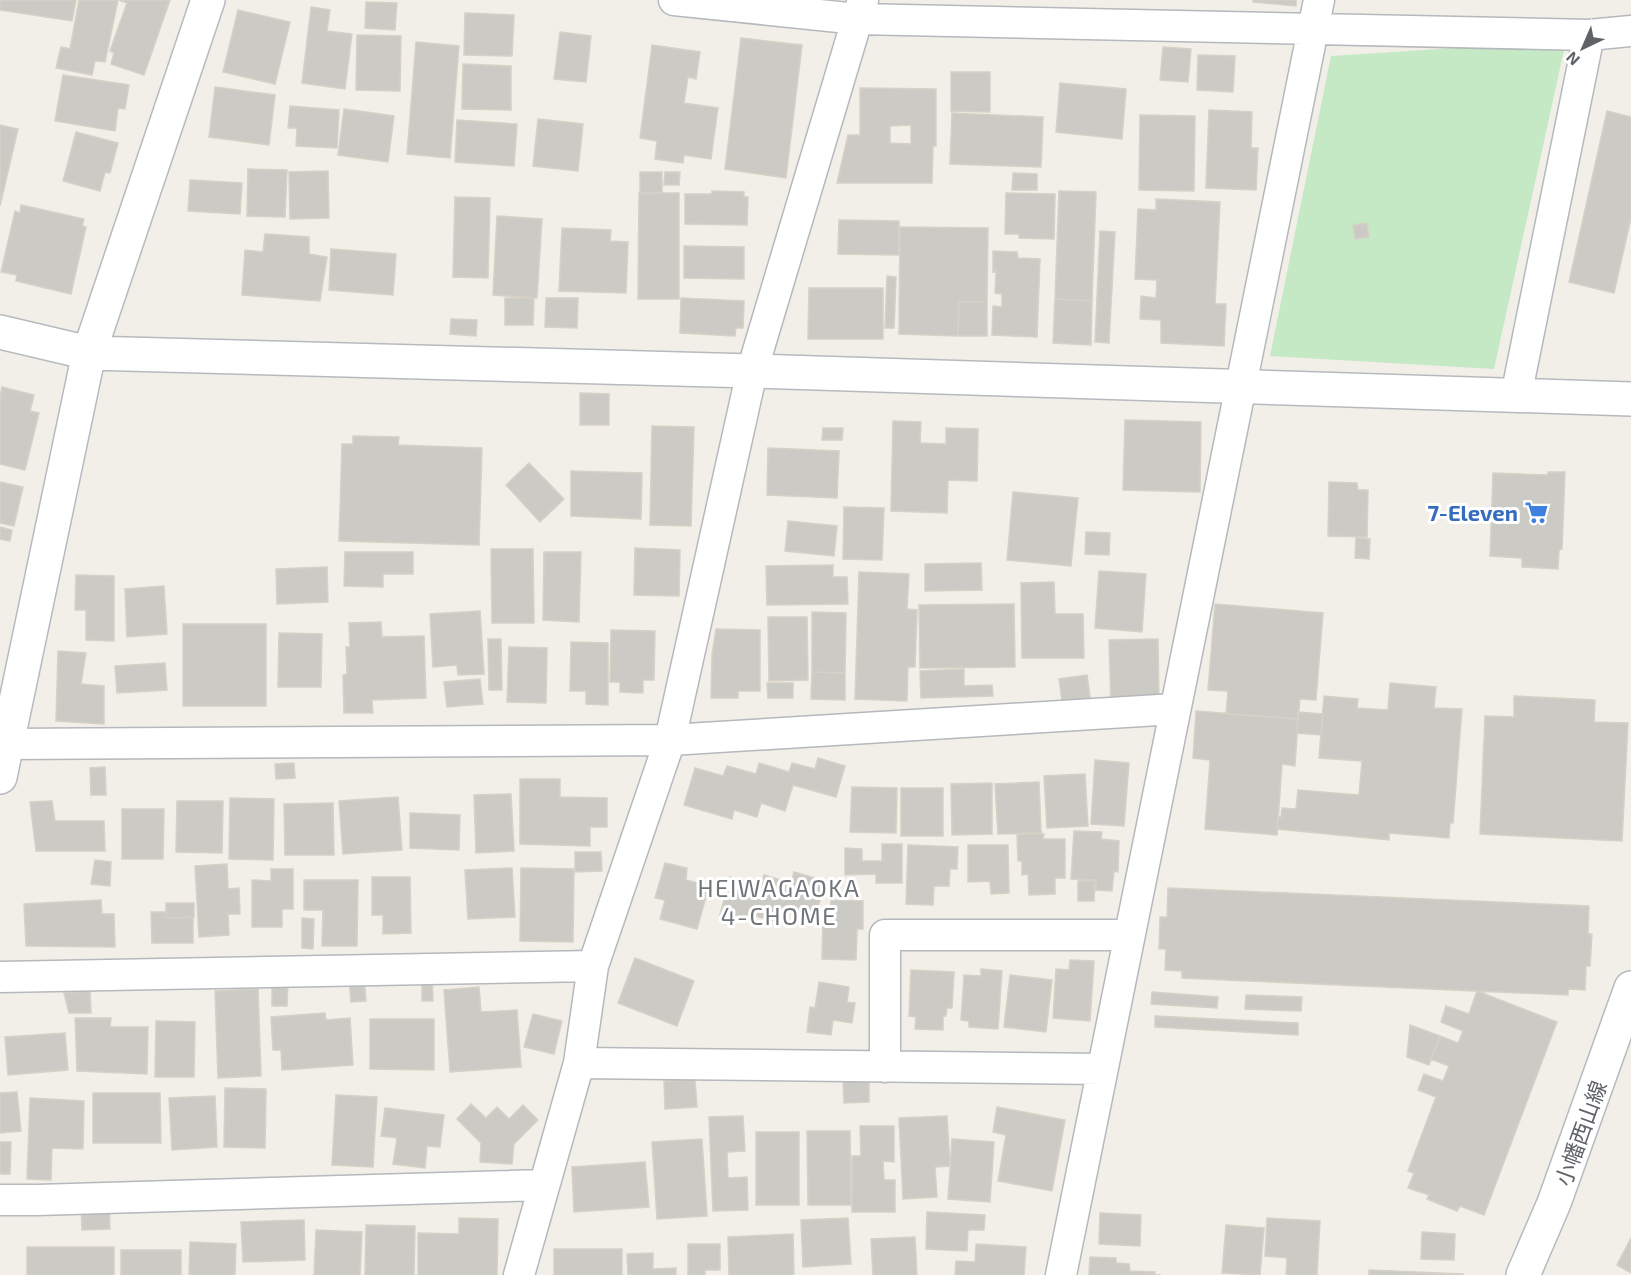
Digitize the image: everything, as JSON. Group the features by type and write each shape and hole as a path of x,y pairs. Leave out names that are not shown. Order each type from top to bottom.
{"street":[{"path":"0,777 3,743 89,353 208,0"},
{"path":"674,0 1313,30 1589,35 1631,31"},
{"path":"1061,1275 1319,0"},
{"path":"519,1275 579,1063 593,966 670,740 752,371 861,9"},
{"path":"1516,396 1589,35"},
{"path":"0,332 89,353 1631,399"},
{"path":"3,743 670,740 1175,709"},
{"path":"885,1067 885,935 1129,934"},
{"path":"0,977 593,966"},
{"name":"小幡西山線","path":"1522,1275 1554,1203 1631,988"},
{"path":"579,1063 1102,1069"},
{"path":"0,1200 544,1185"}],"green space":[{"path":"1566,41 1494,369 1270,356 1331,56"}],"building":[{"path":"0,0 76,0 72,21 0,10"},
{"path":"79,0 118,0 105,62 95,61 92,75 56,68 61,47 70,49"},
{"path":"119,0 170,0 144,75 111,64 114,53 110,51 127,3"},
{"path":"1253,0 1296,0 1296,6 1253,2"},
{"path":"366,2 397,3 395,30 365,28"},
{"path":"311,7 330,10 327,31 352,34 345,89 302,83"},
{"path":"238,10 290,22 275,84 223,72"},
{"path":"465,13 514,15 512,56 464,55"},
{"path":"560,32 591,36 586,82 554,79"},
{"path":"357,35 401,36 400,91 356,90"},
{"path":"741,38 802,45 786,178 725,169"},
{"path":"416,42 459,46 450,158 407,154"},
{"path":"652,45 700,52 696,79 688,77 684,103 718,108 711,159 684,155 683,163 655,159 657,141 640,138"},
{"path":"1163,47 1191,49 1188,82 1160,80"},
{"path":"1198,55 1235,56 1233,92 1197,90"},
{"path":"463,64 511,66 511,110 462,109"},
{"path":"951,72 990,72 990,112 951,111"},
{"path":"63,75 129,85 125,109 118,108 115,131 55,121"},
{"path":"1060,83 1126,89 1122,139 1056,132"},
{"path":"215,87 275,95 269,145 209,137"},
{"path":"860,88 936,89 936,146 933,146 932,183 837,183 848,135 860,135","holes":["911,125 911,144 890,143 890,126"]},
{"path":"290,106 339,110 337,148 296,146 297,128 288,128"},
{"path":"344,109 394,116 388,162 338,155"},
{"path":"1209,110 1252,112 1251,148 1258,148 1256,190 1206,188"},
{"path":"1607,111 1631,117 1631,218 1614,293 1569,282"},
{"path":"952,113 1043,117 1041,167 950,164"},
{"path":"1140,115 1195,116 1194,191 1139,190"},
{"path":"538,119 583,124 578,171 533,166"},
{"path":"457,120 517,124 514,166 455,162"},
{"path":"0,125 18,129 0,206"},
{"path":"76,132 118,143 110,173 105,172 100,191 63,181"},
{"path":"248,169 287,170 285,217 247,216"},
{"path":"328,171 329,218 290,219 289,172"},
{"path":"640,172 662,172 662,193 640,193"},
{"path":"665,172 680,172 679,185 664,185"},
{"path":"1013,173 1037,174 1037,190 1012,190"},
{"path":"190,180 242,183 240,214 188,211"},
{"path":"712,191 744,192 744,197 748,197 747,225 685,224 685,194 712,194"},
{"path":"1059,191 1096,192 1092,301 1055,299"},
{"path":"639,193 679,193 679,299 638,299"},
{"path":"1006,193 1055,194 1054,239 1019,238 1019,234 1005,234"},
{"path":"455,197 490,198 488,278 453,277"},
{"path":"1156,199 1220,202 1215,304 1226,304 1224,346 1161,343 1161,320 1140,319 1141,296 1156,298 1157,280 1135,279 1138,209 1156,210"},
{"path":"21,205 84,219 82,226 86,227 71,294 16,281 17,275 1,272 15,211 20,213"},
{"path":"497,216 542,219 537,298 493,295"},
{"path":"839,220 899,221 899,255 838,254"},
{"path":"1367,223 1369,237 1355,239 1353,225"},
{"path":"900,227 988,228 987,302 959,302 958,336 899,334"},
{"path":"562,228 611,230 610,241 628,242 626,293 559,291"},
{"path":"1100,231 1115,232 1109,343 1095,342"},
{"path":"265,234 309,237 309,254 327,257 320,301 242,295 245,250 263,252"},
{"path":"684,246 744,247 744,279 684,278"},
{"path":"331,249 396,254 393,295 329,290"},
{"path":"993,251 1017,252 1018,258 1040,259 1037,337 992,335 993,306 1002,307 1002,294 995,293 996,271 993,272"},
{"path":"887,276 896,277 894,328 885,328"},
{"path":"809,288 883,288 883,339 808,339"},
{"path":"505,298 534,298 533,325 505,325"},
{"path":"546,298 578,298 577,328 545,327"},
{"path":"681,298 744,301 743,328 736,328 735,336 680,333"},
{"path":"1055,299 1092,301 1091,345 1053,343"},
{"path":"959,302 987,302 987,336 958,336"},
{"path":"451,319 477,320 476,336 450,334"},
{"path":"2,387 34,395 30,411 39,413 25,470 0,464"},
{"path":"580,393 609,394 609,425 580,425"},
{"path":"1125,420 1201,422 1200,492 1123,490"},
{"path":"893,421 921,422 920,443 946,444 946,428 978,429 977,481 948,480 947,513 891,511"},
{"path":"652,426 694,427 691,526 650,525"},
{"path":"823,428 843,428 842,440 822,440"},
{"path":"353,436 399,437 398,445 482,448 479,545 339,541 342,444 353,444"},
{"path":"768,448 839,451 837,498 767,495"},
{"path":"529,463 564,499 540,522 506,485"},
{"path":"571,471 642,473 641,519 571,516"},
{"path":"1548,472 1565,472 1562,549 1559,550 1558,569 1522,567 1522,558 1490,556 1493,473 1548,475"},
{"path":"0,482 23,487 14,526 0,523"},
{"path":"1329,482 1357,483 1358,490 1368,490 1367,537 1328,536"},
{"path":"1013,492 1078,498 1071,566 1007,560"},
{"path":"844,507 884,508 882,560 843,559"},
{"path":"788,521 837,526 834,556 785,551"},
{"path":"0,527 12,530 10,541 0,539"},
{"path":"1086,532 1110,533 1109,555 1085,554"},
{"path":"1356,538 1370,539 1369,559 1355,558"},
{"path":"635,548 680,550 679,596 634,595"},
{"path":"491,549 533,549 534,623 492,623"},
{"path":"345,552 413,552 413,574 383,574 383,587 344,586"},
{"path":"544,552 581,552 579,622 543,620"},
{"path":"981,563 982,590 925,591 925,564"},
{"path":"833,565 833,577 847,577 848,604 767,605 766,566"},
{"path":"327,567 328,602 277,604 276,569"},
{"path":"1099,571 1146,574 1142,632 1095,628"},
{"path":"859,572 909,574 907,609 917,610 915,667 908,667 907,701 855,699"},
{"path":"76,575 114,576 114,641 86,640 86,610 75,610"},
{"path":"1054,582 1055,614 1083,614 1084,658 1022,658 1021,583"},
{"path":"164,586 167,634 127,637 125,589"},
{"path":"1014,604 1015,667 920,668 919,605"},
{"path":"1215,604 1323,613 1316,700 1300,699 1298,719 1226,714 1228,691 1208,690"},
{"path":"480,611 484,674 458,675 457,665 433,667 430,614"},
{"path":"812,612 846,613 845,673 812,672"},
{"path":"768,617 807,617 808,680 769,681"},
{"path":"381,622 382,637 424,636 426,698 372,700 373,713 344,713 343,675 347,674 346,647 350,647 349,623"},
{"path":"183,624 266,624 266,706 183,706"},
{"path":"716,629 760,630 760,691 738,691 738,698 711,698 712,655"},
{"path":"611,630 655,631 654,680 643,680 643,693 620,692 620,682 610,682"},
{"path":"279,633 322,634 321,687 278,687"},
{"path":"488,639 501,639 502,690 489,690"},
{"path":"1158,639 1159,703 1111,704 1109,640"},
{"path":"571,642 608,643 608,705 586,704 586,691 570,691"},
{"path":"509,647 547,648 546,703 507,702"},
{"path":"58,651 86,653 81,684 104,686 104,724 56,721"},
{"path":"165,663 167,690 117,693 115,666"},
{"path":"964,669 964,686 992,685 993,696 921,698 920,671"},
{"path":"812,672 845,673 845,700 811,699"},
{"path":"1087,675 1092,711 1064,715 1059,679"},
{"path":"480,679 483,704 447,707 444,682"},
{"path":"767,683 793,683 793,698 768,698"},
{"path":"1390,683 1436,687 1434,708 1462,709 1453,823 1450,823 1449,838 1389,833 1389,840 1277,829 1278,817 1281,817 1282,808 1296,809 1298,790 1359,795 1362,761 1319,758 1324,696 1358,699 1357,708 1388,710"},
{"path":"1514,696 1595,700 1594,722 1628,723 1622,841 1480,834 1485,716 1514,717"},
{"path":"1196,711 1298,719 1295,766 1282,764 1277,835 1205,829 1210,760 1193,758"},
{"path":"1298,712 1323,714 1321,735 1297,733"},
{"path":"818,758 845,766 836,797 793,785 785,811 761,803 757,817 734,810 732,819 684,805 695,768 723,776 727,766 756,774 759,763 789,772 792,763 815,769"},
{"path":"1095,760 1129,763 1124,826 1091,824"},
{"path":"294,763 295,778 276,779 275,764"},
{"path":"105,767 106,795 91,795 90,768"},
{"path":"1085,774 1088,826 1047,828 1044,776"},
{"path":"520,779 560,779 560,797 607,798 607,827 590,827 590,846 520,844"},
{"path":"1039,782 1041,833 998,834 995,784"},
{"path":"992,783 992,834 952,835 951,784"},
{"path":"852,787 897,788 896,833 850,832"},
{"path":"901,788 943,788 943,836 901,836"},
{"path":"511,794 514,851 476,853 474,795"},
{"path":"398,797 402,850 343,854 339,801"},
{"path":"230,798 274,799 273,860 229,859"},
{"path":"52,801 55,821 104,821 105,851 36,851 30,802"},
{"path":"177,801 223,801 222,853 176,852"},
{"path":"333,803 334,855 285,855 284,804"},
{"path":"122,809 164,809 163,859 122,859"},
{"path":"410,813 460,815 459,850 410,848"},
{"path":"1074,831 1102,832 1101,839 1119,841 1118,872 1114,871 1112,891 1096,890 1096,880 1071,879"},
{"path":"1017,834 1044,834 1043,839 1065,839 1065,878 1055,878 1055,894 1029,895 1028,874 1022,875 1022,861 1018,861"},
{"path":"882,844 902,844 902,883 876,883 876,874 845,875 845,848 862,849 862,861 882,861"},
{"path":"908,845 958,847 957,869 950,869 949,886 934,886 933,905 906,904"},
{"path":"968,845 1008,845 1009,893 991,894 990,881 968,882"},
{"path":"575,852 601,852 602,871 575,872"},
{"path":"95,860 111,862 110,886 91,884"},
{"path":"665,863 687,868 686,880 709,886 697,929 660,919 665,900 655,898"},
{"path":"227,864 228,889 239,888 240,914 228,914 229,935 199,937 195,866"},
{"path":"512,868 515,917 468,919 465,870"},
{"path":"521,868 574,869 573,942 520,941"},
{"path":"271,869 293,869 293,909 282,909 282,927 252,927 252,880 271,881"},
{"path":"794,872 825,881 815,919 784,911 781,923 748,914 746,922 720,915 730,877 761,885 764,875 791,883"},
{"path":"372,877 410,877 411,933 383,934 383,915 372,915"},
{"path":"304,880 358,880 357,946 322,946 323,910 304,910"},
{"path":"1078,881 1095,881 1094,901 1078,901"},
{"path":"1168,888 1589,906 1588,934 1592,934 1590,966 1586,966 1585,990 1568,989 1568,995 1182,978 1182,971 1165,970 1166,949 1159,949 1160,917 1167,917"},
{"path":"101,900 102,914 114,914 115,947 26,946 24,904"},
{"path":"831,900 863,901 863,929 857,929 856,960 822,959 823,919 830,919"},
{"path":"166,903 194,903 194,917 166,918"},
{"path":"151,912 166,912 166,918 193,917 193,943 152,943"},
{"path":"302,918 314,919 313,949 302,948"},
{"path":"635,958 694,981 677,1026 618,1003"},
{"path":"1070,960 1094,961 1090,1021 1053,1018 1056,969 1069,970"},
{"path":"981,969 1002,971 998,1029 969,1027 969,1021 961,1020 964,975 981,976"},
{"path":"911,970 954,972 952,1008 947,1008 946,1016 943,1016 943,1030 915,1029 916,1017 909,1016"},
{"path":"422,975 432,975 433,1001 422,1001"},
{"path":"1010,975 1052,980 1046,1032 1004,1027"},
{"path":"364,977 366,1001 351,1002 349,978"},
{"path":"272,978 288,979 287,1006 272,1006"},
{"path":"819,982 849,987 847,1002 855,1003 852,1023 833,1020 831,1035 807,1032 810,1007 815,1008"},
{"path":"479,987 481,1012 517,1010 521,1067 450,1072 444,990"},
{"path":"258,989 261,1076 218,1078 215,991"},
{"path":"90,991 91,1013 69,1013 64,993"},
{"path":"1477,991 1557,1022 1484,1215 1460,1206 1457,1211 1427,1199 1429,1195 1408,1188 1414,1173 1408,1171 1436,1097 1418,1090 1424,1074 1443,1081 1449,1066 1431,1059 1440,1036 1458,1043 1463,1031 1441,1022 1446,1006 1469,1014"},
{"path":"1152,992 1218,997 1217,1008 1151,1004"},
{"path":"1246,995 1302,997 1301,1011 1245,1009"},
{"path":"325,1013 326,1020 350,1018 353,1065 282,1070 281,1050 273,1050 271,1017"},
{"path":"533,1014 562,1021 554,1054 524,1047"},
{"path":"1155,1016 1298,1023 1298,1035 1155,1027"},
{"path":"75,1018 111,1018 110,1027 148,1027 147,1074 77,1071"},
{"path":"370,1019 434,1019 434,1070 370,1069"},
{"path":"156,1021 195,1022 194,1077 155,1077"},
{"path":"1410,1025 1440,1036 1429,1065 1407,1057"},
{"path":"65,1033 68,1070 8,1075 5,1037"},
{"path":"869,1078 869,1102 844,1103 843,1079"},
{"path":"695,1080 697,1107 665,1109 664,1081"},
{"path":"225,1088 266,1089 265,1148 224,1147"},
{"path":"17,1092 21,1131 0,1133 0,1093"},
{"path":"93,1093 160,1093 161,1143 93,1143"},
{"path":"336,1095 377,1097 373,1167 332,1165"},
{"path":"215,1096 217,1147 172,1150 169,1098"},
{"path":"30,1098 84,1101 83,1149 52,1148 51,1180 27,1179"},
{"path":"471,1104 486,1118 497,1107 509,1119 523,1105 538,1120 514,1144 512,1164 480,1162 481,1143 457,1119"},
{"path":"997,1107 1065,1120 1052,1191 998,1181 1006,1135 993,1132"},
{"path":"385,1108 444,1115 440,1147 427,1146 425,1168 393,1164 397,1138 381,1136"},
{"path":"743,1116 745,1151 727,1152 728,1178 747,1177 748,1210 713,1211 709,1117"},
{"path":"947,1116 950,1166 935,1167 937,1197 903,1199 899,1118"},
{"path":"860,1126 894,1126 894,1162 883,1161 884,1180 895,1180 895,1212 852,1212 852,1156 861,1156"},
{"path":"807,1131 850,1131 851,1205 808,1205"},
{"path":"756,1132 799,1132 799,1205 756,1205"},
{"path":"702,1139 707,1216 657,1219 652,1142"},
{"path":"952,1139 994,1142 990,1202 948,1199"},
{"path":"0,1142 11,1142 10,1174 0,1174"},
{"path":"645,1162 649,1207 574,1212 572,1167"},
{"path":"109,1204 110,1229 82,1230 81,1205"},
{"path":"927,1212 985,1215 984,1230 968,1230 967,1251 926,1249"},
{"path":"1100,1213 1141,1215 1140,1246 1099,1244"},
{"path":"459,1218 498,1219 497,1275 418,1275 418,1233 459,1234"},
{"path":"848,1218 851,1264 803,1267 801,1220"},
{"path":"1267,1218 1320,1221 1317,1275 1286,1275 1287,1258 1265,1256"},
{"path":"304,1220 305,1260 243,1262 241,1222"},
{"path":"366,1225 415,1226 414,1275 365,1275"},
{"path":"1226,1225 1264,1228 1260,1275 1222,1273"},
{"path":"316,1230 362,1232 360,1275 314,1275"},
{"path":"1422,1232 1455,1234 1454,1260 1421,1259"},
{"path":"793,1234 794,1275 729,1275 728,1237"},
{"path":"915,1237 917,1275 873,1275 871,1239"},
{"path":"1631,1238 1631,1273 1617,1265"},
{"path":"190,1242 236,1244 235,1275 189,1275"},
{"path":"688,1244 720,1244 720,1270 705,1270 705,1275 688,1275"},
{"path":"976,1244 1026,1247 1024,1275 955,1275 956,1261 975,1262"},
{"path":"27,1247 114,1247 114,1275 27,1275"},
{"path":"554,1249 622,1249 622,1275 554,1275"},
{"path":"121,1250 181,1250 181,1275 121,1275"},
{"path":"653,1253 653,1269 676,1268 676,1275 628,1275 627,1254"},
{"path":"1090,1257 1116,1258 1116,1263 1129,1264 1130,1271 1155,1272 1155,1275 1089,1275"},
{"path":"1369,1270 1463,1274 1463,1275 1369,1275"}],"place":[{"name":"7-Eleven","path":"1536,512"}],"district":[{"name":"HEIWAGAOKA 4-CHOME","path":"779,901"}]}
